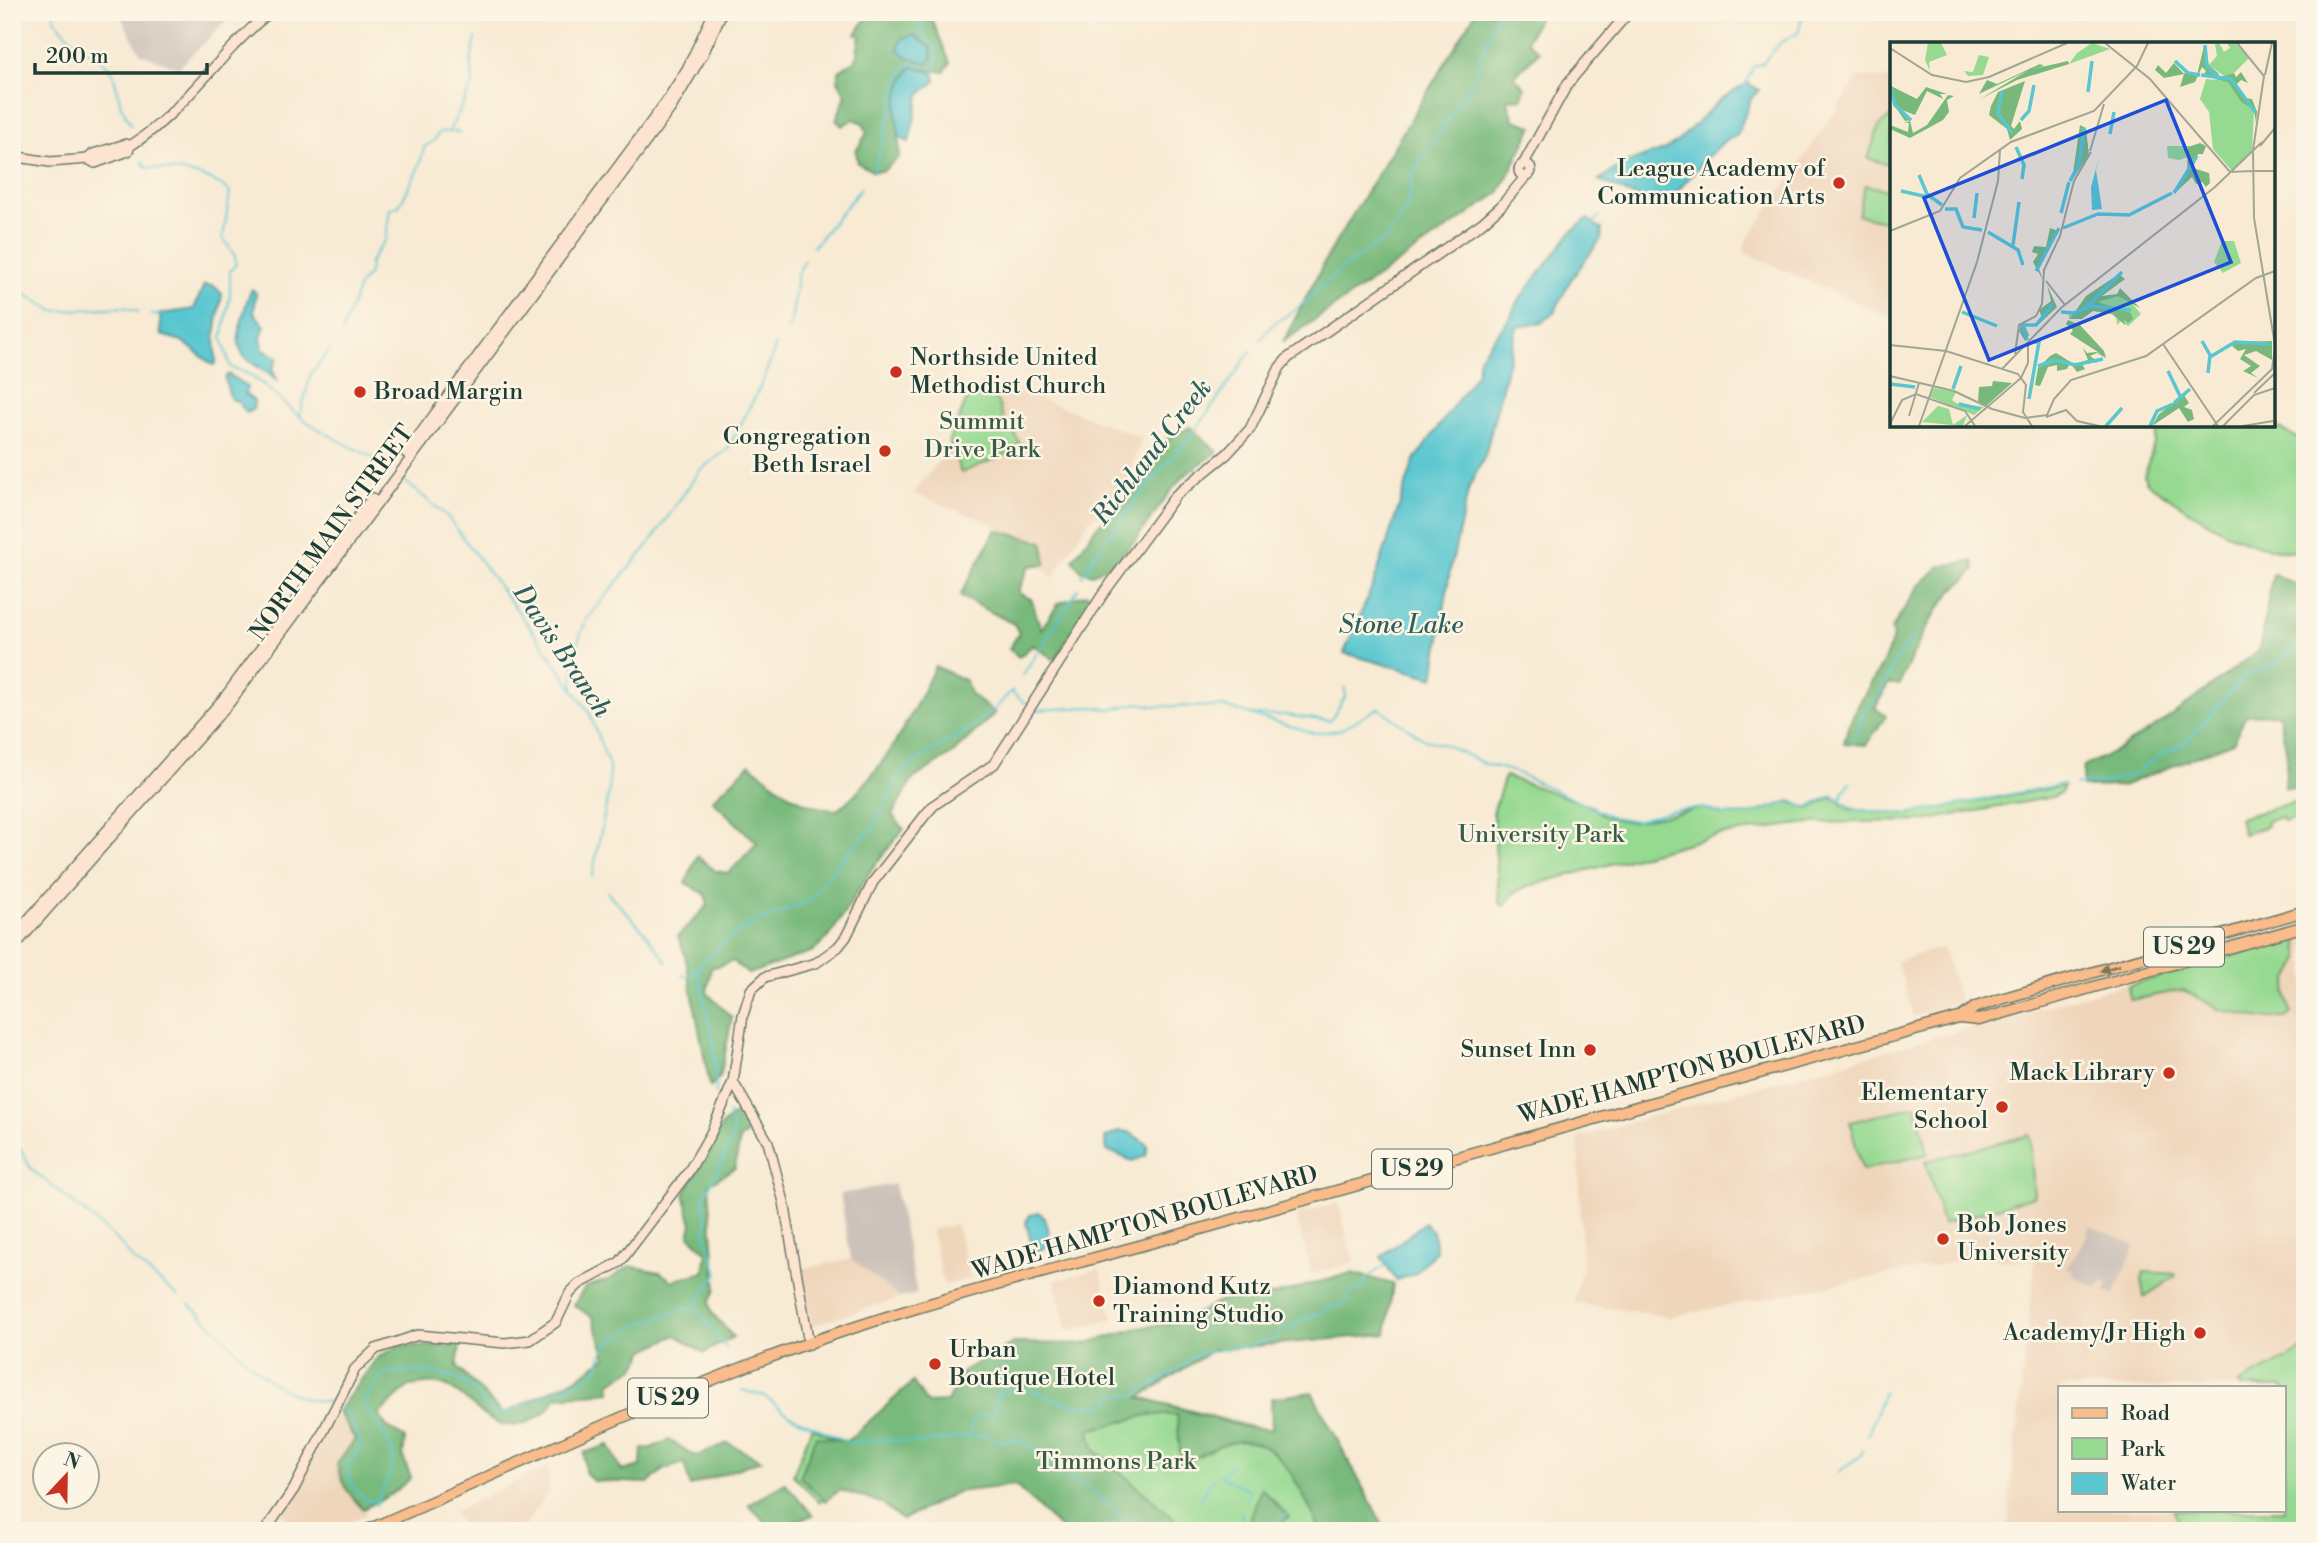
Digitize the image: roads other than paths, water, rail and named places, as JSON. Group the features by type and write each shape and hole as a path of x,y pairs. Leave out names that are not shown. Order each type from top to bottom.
{"main road":[{"name":"WADE HAMPTON BOULEVARD","path":"365,1531 379,1528 587,1431 762,1360 930,1304 1959,1018 1976,1007 2001,999 2305,911"},
{"name":"WADE HAMPTON BOULEVARD","path":"1959,1018 1979,1020 2305,926"}],"street":[{"path":"12,156 50,162 88,159 93,154 126,144 130,146 163,123 232,46 270,12"},
{"name":"NORTH MAIN STREET","path":"12,938 225,697 666,102 687,69 715,12"},
{"name":"NORTH MAIN STREET","path":"12,949 230,702 671,108 703,54 722,12"},
{"path":"265,1531 293,1489 346,1385 367,1357 384,1345 418,1335 505,1343 522,1342 544,1334 556,1322 574,1288 620,1262 697,1158 733,1082 743,1015 751,990 765,977 816,963 832,953 846,937 873,882 926,814 934,805 994,764 1103,594 1176,495 1227,454 1250,429 1280,367 1319,335 1482,223 1514,190 1567,83 1629,12"},
{"path":"733,1082 768,1142 784,1202 809,1344"}],"water":[{"path":"914,35 931,48 932,59 927,63 907,57 898,48 902,38"},
{"path":"912,67 934,73 936,81 920,94 909,142 900,138 897,101 902,83"},
{"path":"1748,83 1759,90 1752,97 1737,135 1716,149 1659,208 1599,180 1625,163 1664,150 1677,142 1721,99"},
{"name":"Stone Lake","path":"1587,219 1602,229 1601,239 1570,281 1555,311 1542,323 1517,327 1485,456 1469,487 1450,571 1434,678 1344,653 1373,585 1414,461 1477,373 1479,357 1507,322 1519,300 1572,231"},
{"path":"204,285 214,286 222,294 215,334 216,363 213,365 182,341 161,335 160,314 194,309"},
{"path":"252,289 256,293 254,313 265,326 261,336 263,350 278,357 272,369 278,382 246,358 239,345 242,320"},
{"path":"228,374 247,387 245,394 254,401 253,409 247,413 238,402 230,398 225,378"},
{"path":"1119,1131 1129,1132 1148,1145 1146,1156 1132,1161 1107,1150 1105,1138"},
{"path":"1038,1212 1046,1222 1050,1245 1038,1251 1033,1250 1026,1222 1030,1215"},
{"path":"1424,1223 1433,1231 1436,1251 1415,1274 1396,1280 1381,1257"}],"waterway":[{"name":"Davis Branch","path":"54,12 54,18 71,39 98,57 113,72 121,106 131,125"},
{"path":"874,172 903,69 909,64 932,68 937,62 937,50 922,34 919,12"},
{"name":"Richland Creek","path":"1260,340 1272,325 1298,308 1336,273 1382,241 1397,224 1407,204 1417,166 1470,87 1498,12"},
{"path":"1745,85 1754,66 1762,64 1780,43 1798,33 1803,12"},
{"path":"449,131 473,84 471,61 476,38"},
{"path":"342,332 360,284 369,274 370,262 386,238 390,209 399,206 417,171 425,146 434,141 439,132 459,132"},
{"name":"Davis Branch","path":"142,161 147,168 179,171 202,177 230,192 223,238 235,256 236,264 230,271 230,296 222,339 231,368 260,382 321,431 383,462"},
{"path":"813,247 861,188"},
{"path":"1594,222 1600,216"},
{"path":"787,329 791,325 797,275 804,261"},
{"path":"12,281 16,285"},
{"path":"26,295 54,311 124,307 139,312"},
{"path":"150,314 160,316"},
{"path":"573,688 574,653 586,620 650,543 700,470 728,449 763,381 776,345"},
{"path":"300,415 311,373 331,349"},
{"name":"Richland Creek","path":"1082,576 1097,551 1155,476 1191,437 1251,351"},
{"name":"Davis Branch","path":"402,479 446,515 546,649 590,714 609,766 609,791 592,877"},
{"name":"Richland Creek","path":"1023,675 1078,589"},
{"path":"1853,743 1864,712 1880,694 1894,664 1914,635"},
{"path":"2075,785 2107,782 2134,774 2163,753 2185,743 2246,675 2275,664 2305,640"},
{"path":"1249,715 1285,715 1330,721 1345,697 1345,687"},
{"name":"Richland Creek","path":"682,976 691,974 723,943 748,925 809,901 851,848 873,828 898,778 907,767 971,727 997,707 1012,690"},
{"path":"1011,692 1027,704"},
{"path":"1038,710 1090,707 1111,709 1139,703 1154,706 1224,707 1314,733 1340,730 1378,708 1425,740 1446,745 1485,764 1515,772 1612,817 1636,821 1670,811 1704,808 1721,815 1753,814 1785,803 1809,807 1833,795 1856,810 1910,814 2062,784"},
{"path":"1840,799 1850,782"},
{"name":"Davis Branch","path":"607,892 643,930 667,962"},
{"name":"Richland Creek","path":"698,969 714,1044 716,1093"},
{"name":"Richland Creek","path":"376,1505 391,1474 393,1461 389,1444 365,1405 371,1388 388,1372 430,1373 452,1377 469,1386 486,1405 501,1415 579,1382 596,1372 605,1346 638,1324 695,1306 718,1273 705,1233 707,1221 703,1200 732,1140 733,1130 728,1113"},
{"path":"12,1145 21,1150 31,1169 87,1214 121,1244 133,1260 178,1296"},
{"path":"970,1436 972,1421 984,1414 995,1414 997,1395 1016,1389 1025,1390 1070,1404 1103,1407 1115,1395 1135,1395 1184,1366 1191,1357 1236,1346 1249,1348 1255,1343 1275,1340 1283,1329 1292,1330 1297,1321 1327,1308 1343,1305 1352,1293 1364,1286 1368,1277 1385,1266"},
{"path":"189,1304 269,1380 307,1399 329,1402"},
{"path":"696,1307 726,1348"},
{"path":"999,1391 1002,1365"},
{"path":"742,1390 764,1396 791,1416 850,1443 879,1439 919,1443 982,1435 1000,1442 1015,1439 1032,1447 1040,1459 1054,1463 1059,1472 1089,1490 1137,1531"},
{"path":"1867,1437 1884,1392"},
{"path":"340,1407 349,1416 360,1444 354,1459 347,1463 349,1476 359,1493 375,1502"},
{"path":"1838,1472 1861,1455 1863,1450"},
{"path":"1219,1475 1231,1466"},
{"path":"1221,1477 1250,1490 1246,1502"},
{"path":"1199,1500 1214,1478"},
{"path":"1240,1531 1242,1512"},
{"path":"1260,1531 1288,1514"}],"place":[{"name":"League Academy of Communication Arts","path":"1839,183"},
{"name":"Northside United Methodist Church","path":"896,372"},
{"name":"Broad Margin","path":"360,392"},
{"name":"Congregation Beth Israel","path":"885,451"},
{"name":"Sunset Inn","path":"1590,1050"},
{"name":"Mack Library","path":"2169,1073"},
{"name":"Elementary School","path":"2002,1107"},
{"name":"Bob Jones University","path":"1943,1239"},
{"name":"Diamond Kutz Training Studio","path":"1099,1301"},
{"name":"Academy/Jr High","path":"2200,1333"},
{"name":"Urban Boutique Hotel","path":"935,1364"}],"park label":[{"name":"Summit Drive Park","path":"982,436"},
{"name":"University Park","path":"1541,835"},
{"name":"Timmons Park","path":"1116,1462"}]}
